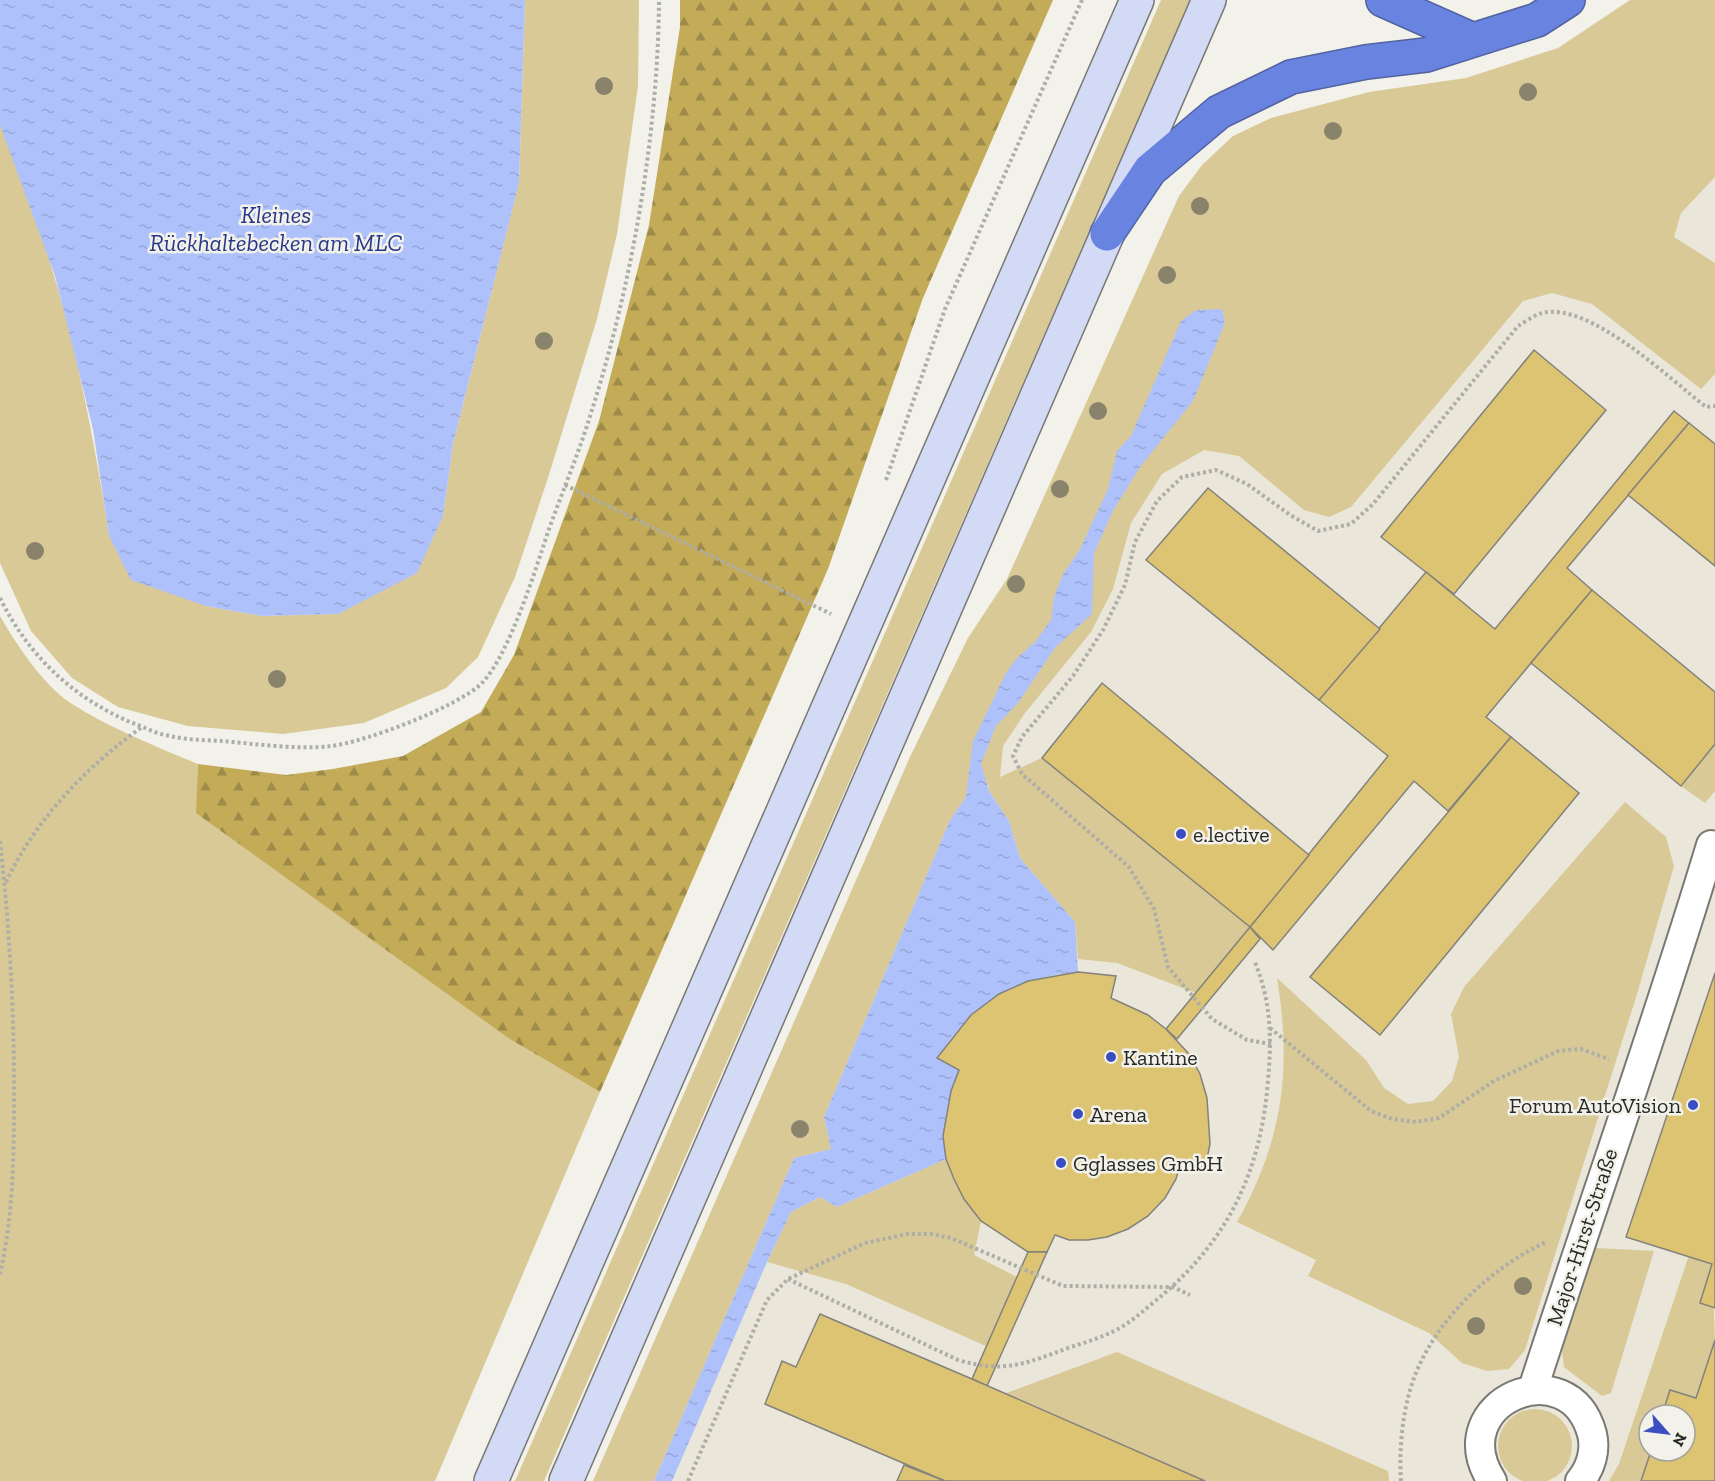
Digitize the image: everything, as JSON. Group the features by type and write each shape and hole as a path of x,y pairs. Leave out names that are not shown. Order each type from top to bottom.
{"highway":[{"path":"1383,0 1471,39"},
{"path":"1107,234 1150,170 1219,112 1291,76 1366,62 1426,55 1537,20 1568,0"}],"main road":[{"path":"491,1481 1137,0"},
{"path":"566,1481 1209,0"}],"street":[{"name":"Major-Hirst-Straße","path":"1533,1389 1584,1229 1679,951 1711,845"},
{"path":"1492,1481 1480,1454 1485,1423 1494,1409 1506,1398 1533,1389 1550,1391 1566,1397 1579,1408 1588,1422 1593,1438 1592,1456 1580,1481"}],"path":[{"path":"0,598 14,627 38,657 71,689 110,713 165,735 204,740 331,746 404,725 460,699 481,684 496,664 534,575 591,413 626,276 652,123 659,0"},
{"path":"1271,1044 1248,1040 1212,1019 1168,967 1154,909 1129,867 1022,774 1013,756 1022,737 1073,676 1103,630 1125,585 1135,542 1157,501 1182,477 1216,470 1247,484 1290,515 1318,531 1351,524 1373,504 1518,326 1542,313 1572,313 1603,327 1706,407 1715,406"},
{"path":"565,485 833,615"},
{"path":"5,883 18,857 65,797 107,752 142,727"},
{"path":"0,841 5,883 14,1028 14,1155 7,1246 0,1274"},
{"path":"788,1279 958,1360 983,1367 1010,1367 1117,1330 1173,1287 1206,1253 1235,1207 1257,1157 1263,1127 1271,1044 1265,985 1254,960"},
{"path":"1270,1028 1346,1093 1371,1111 1392,1119 1416,1122 1439,1118 1494,1081 1558,1051 1581,1049 1639,1068"},
{"path":"1401,1481 1403,1428 1410,1390 1423,1359 1442,1329 1474,1291 1508,1263 1560,1236 1584,1229"},
{"path":"688,1481 767,1300 788,1279 875,1240 907,1234 931,1234 951,1238 996,1255 1063,1286 1173,1287 1190,1295"}],"shaded area":[{"path":"525,0 639,0 638,86 617,234 597,319 515,577 478,657 446,688 364,723 283,734 188,726 118,707 72,678 31,631 0,563 0,125 38,225 68,327 91,431 109,536 206,606 262,616 338,614 443,516 453,444 519,183"},
{"path":"1161,0 1190,0 544,1481 515,1481"},
{"path":"1630,0 1715,0 1715,177 1681,213 1674,237 1715,263 1715,374 1701,389 1592,304 1552,293 1523,301 1351,507 1329,517 1304,510 1239,456 1204,450 1162,474 1131,523 1113,589 1091,632 1025,713 1003,746 1000,777 1042,758 1250,927 1196,993 1117,963 1078,959 1075,922 1020,858 1009,821 989,791 988,786 992,783 966,797 950,820 824,1117 831,1149 794,1158 654,1481 593,1481 910,757 968,638 1007,579 1179,196 1202,165 1233,136 1271,118 1369,92 1466,78 1558,48"},
{"path":"1715,177 1715,1481 593,1481 910,757 968,638 1007,579 1179,270 1680,213"},
{"path":"0,616 40,674 69,702 116,728 198,764 197,813 508,1038 600,1092 435,1481 0,1481"},
{"path":"1715,744 1715,791 1705,803 1681,786"},
{"path":"1625,802 1666,837 1674,866 1637,994 1525,1350 1509,1369 1487,1371 1462,1363 1429,1333 1308,1276 1316,1260 1237,1222 1253,1192 1265,1162 1280,1104 1284,1043 1277,978 1366,1060 1384,1088 1408,1104 1433,1101 1452,1081 1459,1057 1451,1014 1464,987"},
{"path":"946,1159 964,1199 981,1221 974,1255 1017,1277 986,1346 846,1284 767,1262 791,1212 820,1197 837,1207"},
{"path":"1596,1248 1654,1251 1611,1393 1602,1396 1564,1367 1562,1351"},
{"path":"1689,1255 1712,1264 1715,1340 1696,1398 1670,1390 1666,1403 1639,1403"},
{"path":"1117,1352 1388,1471 1389,1481 1205,1481 1004,1394"},
{"path":"1535,1409 1556,1415 1566,1425 1572,1446 1566,1467 1556,1477 1535,1483 1514,1477 1504,1467 1498,1446 1504,1425 1514,1415"},
{"path":"1637,1410 1637,1463 1647,1463 1641,1481 1609,1481 1619,1464"}],"green space":[{"path":"680,0 1053,0 923,298 828,569 600,1092 508,1038 196,813 198,764 286,775 333,769 403,756 481,712 514,655 599,421 649,225 680,27"}],"water":[{"name":"Kleines Rückhaltebecken am MLC","path":"0,0 525,0 519,183 453,444 443,516 417,573 338,614 262,616 206,606 131,580 109,536 93,429 55,276 0,125"},
{"path":"1222,309 1225,323 1193,401 1140,467 1113,511 1094,553 1092,614 1055,648 1018,703 996,726 981,764 989,791 1009,821 1020,858 1075,922 1078,972 1055,975 1014,987 981,1008 951,1038 938,1058 959,1070 947,1113 946,1159 837,1207 820,1197 791,1212 672,1481 654,1481 794,1158 831,1149 824,1117 950,820 966,797 973,741 1005,675 1015,660 1036,641 1051,620 1054,597 1063,574 1079,551 1108,489 1117,451 1131,436 1181,321 1196,310"}],"building":[{"path":"1534,350 1606,410 1454,594 1381,537"},
{"path":"1674,411 1689,423 1567,568 1592,590 1486,717 1511,737 1448,811 1414,781 1273,950 1250,927 1388,756 1319,700 1426,572 1495,629"},
{"path":"1689,423 1715,444 1715,566 1628,495"},
{"path":"1208,488 1380,629 1319,700 1146,560"},
{"path":"1592,590 1715,692 1715,744 1681,786 1531,663"},
{"path":"1102,683 1309,855 1250,927 1042,758"},
{"path":"1511,737 1579,793 1380,1035 1310,977"},
{"path":"1250,927 1260,939 1177,1039 1166,1029"},
{"name":"Arena","path":"1078,972 1116,976 1111,998 1148,1015 1166,1029 1189,1054 1200,1074 1207,1098 1210,1144 1205,1169 1181,1161 1176,1179 1165,1198 1148,1216 1128,1229 1107,1237 1088,1240 1069,1240 1055,1235 1047,1252 1028,1252 981,1221 964,1199 954,1179 946,1159 943,1136 951,1091 959,1070 937,1058 971,1015 999,994 1028,981"},
{"name":"Forum AutoVision","path":"1715,973 1715,1308 1700,1303 1712,1264 1626,1237"},
{"path":"1028,1252 1047,1252 987,1386 972,1379"},
{"path":"820,1314 1205,1481 945,1481 765,1404 782,1361 796,1367"},
{"path":"1715,1340 1715,1481 1641,1481 1647,1463 1697,1463 1697,1403 1666,1403 1670,1390 1696,1398"},
{"path":"904,1465 945,1481 897,1481"}],"place":[{"name":"e.lective","path":"1181,834"},
{"name":"Kantine","path":"1111,1057"},
{"name":"Forum AutoVision","path":"1693,1105"},
{"name":"Arena","path":"1078,1114"},
{"name":"Gglasses GmbH","path":"1061,1163"}]}
